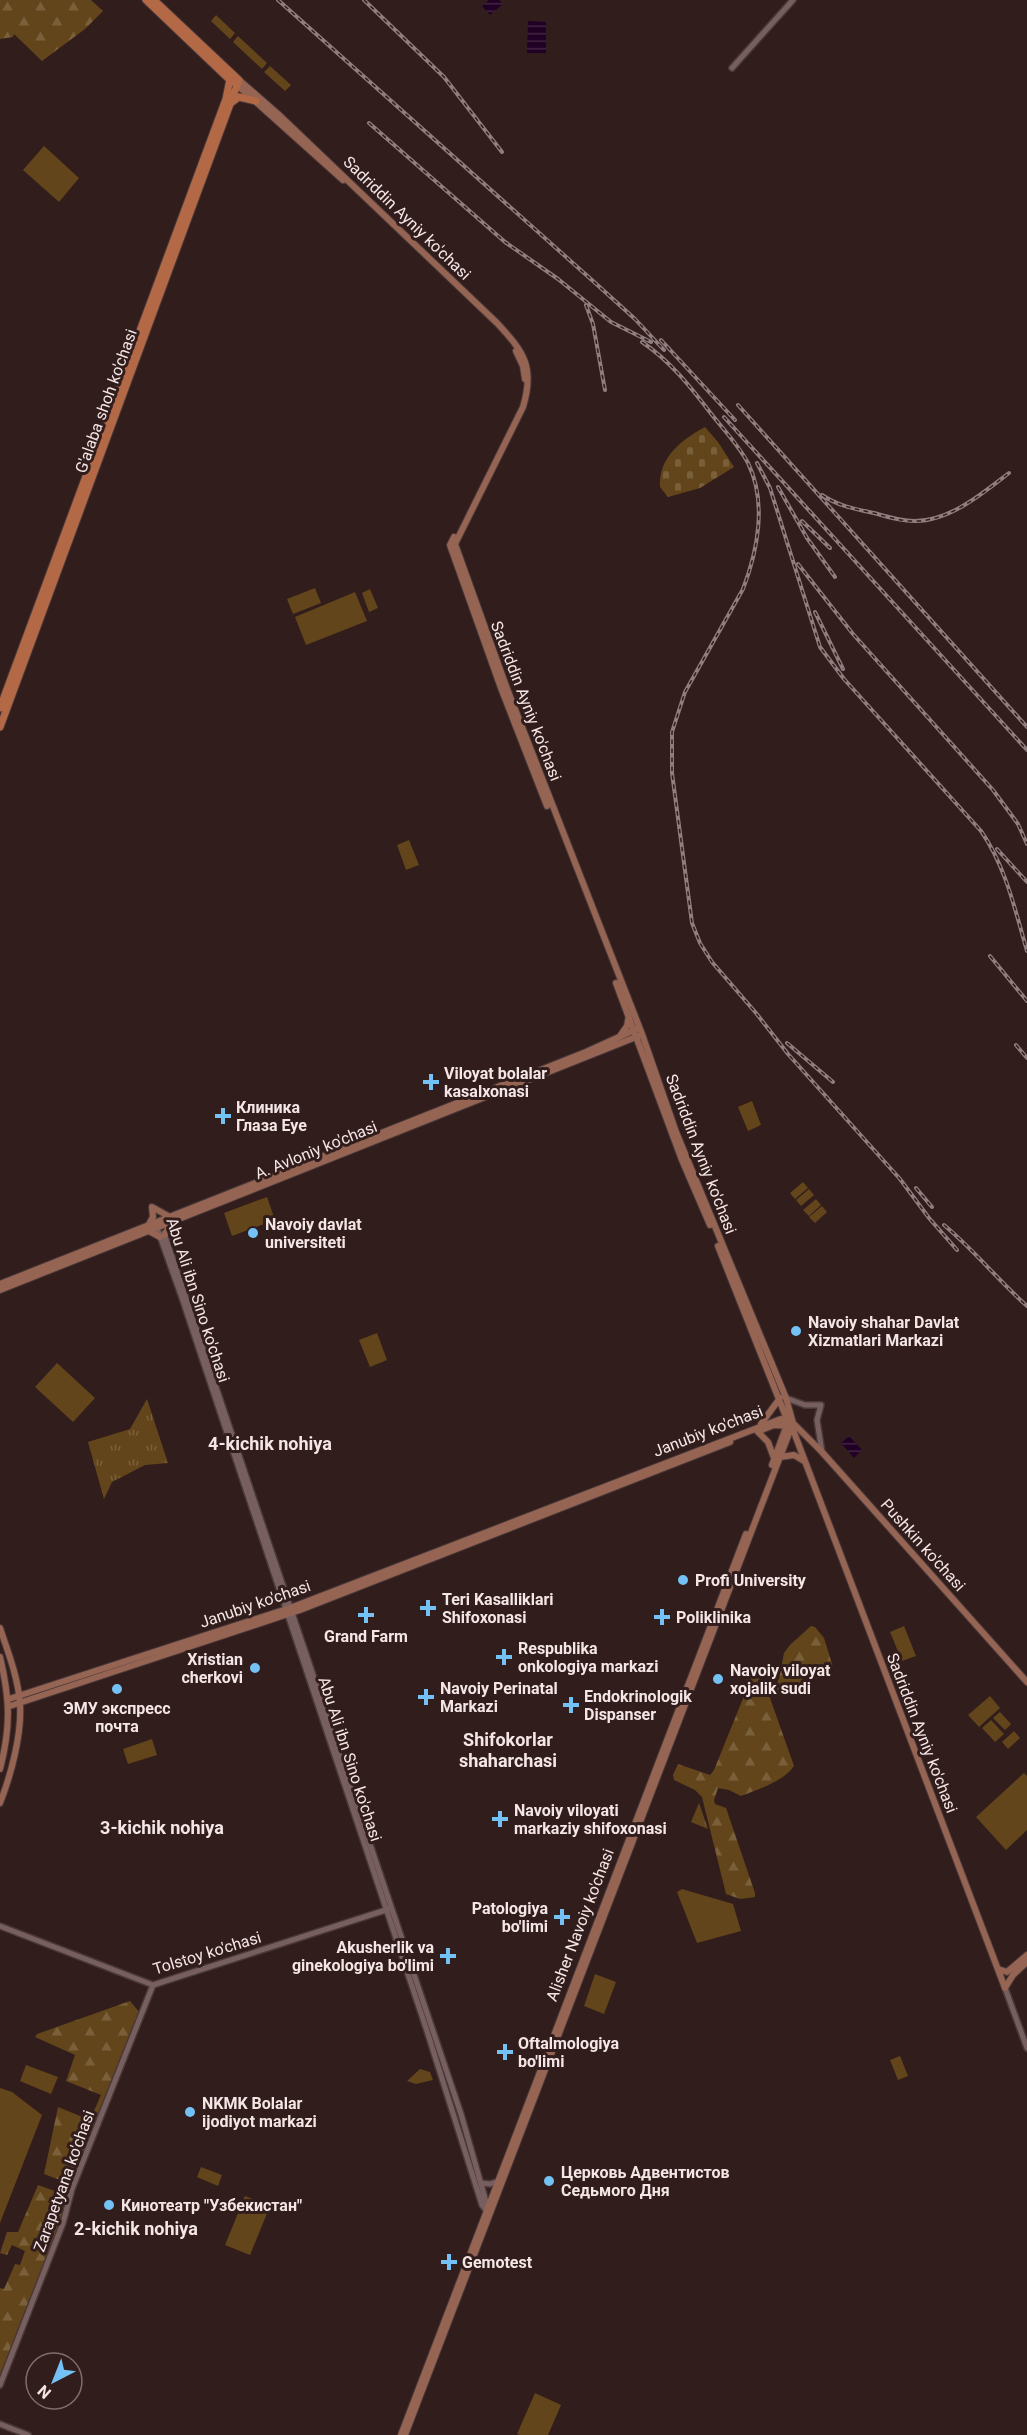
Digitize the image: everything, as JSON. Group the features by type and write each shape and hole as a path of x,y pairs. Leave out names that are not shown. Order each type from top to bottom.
{"main road":[{"path":"146,0 235,80"},
{"path":"154,0 235,80"},
{"name":"Sadriddin Ayniy ko'chasi","path":"235,80 485,316 518,354 525,377 524,391 519,406 453,544 525,751 638,1032 682,1160 783,1398"},
{"name":"Sadriddin Ayniy ko'chasi","path":"235,80 278,114 497,323 523,354 529,378 523,407 453,544 638,1032 783,1398 1005,1988"},
{"name":"G'alaba shoh ko'chasi","path":"3,703 231,103 235,80"},
{"name":"G'alaba shoh ko'chasi","path":"0,727 3,703 226,99 235,80"},
{"path":"231,103 239,97 256,101"},
{"path":"629,1014 627,1026 620,1040 635,1045 643,1052"},
{"name":"A. Avloniy ko'chasi","path":"0,1290 148,1228 638,1032"},
{"path":"152,1207 171,1220 162,1236 148,1228 153,1216 152,1207"},
{"name":"A. Avloniy ko'chasi","path":"0,1284 148,1228"},
{"path":"783,1398 758,1429 777,1459 794,1455 805,1461"},
{"name":"Janubiy ko'chasi","path":"9,1703 289,1611 758,1429 774,1425 792,1426"},
{"name":"Pushkin ko'chasi","path":"792,1426 822,1452 1027,1682"},
{"name":"Alisher Navoiy ko'chasi","path":"405,2435 488,2210 496,2182 777,1459 792,1426"},
{"name":"Alisher Navoiy ko'chasi","path":"401,2435 777,1459"},
{"path":"0,1628 13,1666 19,1700 14,1759 0,1803"},
{"path":"0,1657 9,1703 4,1754 0,1769"},
{"path":"1005,1988 1012,1972 1027,1955"},
{"path":"997,1968 1003,1972 1012,1972 1027,1962"}],"street":[{"path":"732,68 793,0"},
{"name":"Abu Ali ibn Sino ko'chasi","path":"158,1224 488,2210"},
{"path":"783,1398 805,1405 821,1405 817,1420 822,1452"},
{"name":"Abu Ali ibn Sino ko'chasi","path":"388,1909 460,2115 488,2210"},
{"name":"Tolstoy ko'chasi","path":"0,1926 153,1985 388,1909"},
{"name":"Zarapetyana ko'chasi","path":"0,2385 63,2223 72,2190 153,1985"},
{"name":"Sadriddin Ayniy ko'chasi","path":"1005,1988 1027,2048"},
{"path":"481,2183 496,2182"},
{"path":"0,2424 27,2435"}],"green space":[{"path":"0,0 91,0 103,11 85,29 42,61 14,34 13,37 0,39"},
{"path":"216,15 235,33 230,39 211,21"},
{"path":"238,36 267,63 262,69 233,42"},
{"path":"270,66 291,85 285,91 264,72"},
{"path":"44,146 79,178 59,202 23,170"},
{"path":"705,427 734,467 700,488 668,497 660,487 660,477 667,459 680,444"},
{"path":"315,588 321,603 293,614 287,599"},
{"path":"370,589 378,608 369,612 362,593"},
{"path":"355,592 367,621 306,645 295,617"},
{"path":"409,840 419,865 406,870 397,845"},
{"path":"752,1101 761,1125 748,1131 738,1107"},
{"path":"803,1182 808,1188 795,1199 790,1193"},
{"path":"809,1189 814,1195 801,1206 796,1200"},
{"path":"267,1197 275,1220 232,1236 224,1213"},
{"path":"816,1199 821,1205 809,1216 803,1210"},
{"path":"822,1206 827,1212 815,1223 809,1217"},
{"path":"377,1333 387,1360 370,1367 359,1340"},
{"path":"57,1363 95,1398 73,1422 35,1387"},
{"path":"147,1399 168,1463 145,1465 112,1482 104,1499 88,1442 130,1429"},
{"path":"811,1626 815,1627 824,1638 833,1667 828,1673 776,1697 772,1692 779,1679 784,1653"},
{"path":"904,1626 916,1656 902,1661 890,1632"},
{"path":"753,1676 764,1681 794,1766 777,1781 741,1796 718,1788 715,1804 726,1808 755,1893 755,1897 740,1899 726,1894 702,1797 695,1790 674,1780 673,1775 678,1764 710,1775 744,1696 747,1677"},
{"path":"990,1696 1000,1708 979,1727 968,1715"},
{"path":"1000,1712 1011,1724 1005,1730 993,1718"},
{"path":"991,1720 1004,1734 995,1742 982,1728"},
{"path":"1014,1731 1020,1738 1008,1749 1002,1742"},
{"path":"152,1739 157,1755 128,1764 123,1749"},
{"path":"1024,1773 1027,1776 1027,1830 1006,1850 976,1817"},
{"path":"699,1803 708,1829 691,1822"},
{"path":"682,1889 733,1904 741,1931 697,1943 677,1892"},
{"path":"595,1974 616,1982 604,2014 584,2006"},
{"path":"130,2001 140,2013 88,2150 81,2151 68,2183 44,2174 58,2107 90,2120 101,2095 66,2081 75,2055 35,2037 37,2034"},
{"path":"900,2056 908,2076 898,2080 890,2060"},
{"path":"26,2065 58,2077 51,2094 20,2081"},
{"path":"420,2069 430,2072 433,2080 416,2084 407,2081"},
{"path":"0,2088 12,2092 42,2115 0,2223"},
{"path":"201,2167 222,2175 218,2186 197,2177"},
{"path":"38,2185 66,2195 62,2203 65,2211 0,2377 0,2288 4,2289 15,2264 20,2265 25,2251 12,2245 7,2255 0,2253 7,2232 18,2232"},
{"path":"245,2196 270,2206 250,2255 225,2245"},
{"path":"535,2393 561,2405 548,2435 517,2434"}],"shaded area":[{"path":"489,0 499,0 503,4 490,15 482,6"},
{"path":"528,21 546,22 546,53 527,53"},
{"path":"849,1436 862,1450 854,1458 841,1443"}],"railway":[{"path":"278,0 635,319 664,350"},
{"path":"364,0 444,77 502,152"},
{"path":"369,123 505,242 558,279 611,322 651,342"},
{"path":"586,305 593,324 605,390"},
{"path":"661,340 735,420"},
{"path":"642,342 678,374 735,443 748,463 754,478 759,510 753,558 743,589 685,692 672,732 672,773 692,923 700,943 712,962 788,1054 900,1179 929,1218 957,1250"},
{"path":"738,405 1027,727"},
{"path":"724,417 1027,750"},
{"path":"757,463 770,488 820,647 844,679 981,831 1003,874 1027,951"},
{"path":"822,495 847,507 910,521 928,520 953,511 1009,473"},
{"path":"778,487 807,538 835,577"},
{"path":"802,521 830,548"},
{"path":"798,564 853,634 993,790 1018,824 1027,844"},
{"path":"815,612 843,669"},
{"path":"997,849 1027,882"},
{"path":"990,956 1027,1001"},
{"path":"787,1043 833,1082"},
{"path":"1016,1045 1027,1058"},
{"path":"916,1188 932,1207"},
{"path":"944,1225 1027,1306"}],"place":[{"name":"Viloyat bolalar kasalxonasi","path":"431,1082"},
{"name":"Клиника Глаза Eye","path":"223,1116"},
{"name":"Navoiy davlat universiteti","path":"253,1233"},
{"name":"Navoiy shahar Davlat Xizmatlari Markazi","path":"796,1331"},
{"name":"Profi University","path":"683,1580"},
{"name":"Teri Kasalliklari Shifoxonasi","path":"428,1608"},
{"name":"Grand Farm","path":"366,1615"},
{"name":"Poliklinika","path":"662,1617"},
{"name":"Respublika onkologiya markazi","path":"504,1657"},
{"name":"Xristian cherkovi","path":"255,1668"},
{"name":"Navoiy viloyat xojalik sudi","path":"718,1679"},
{"name":"ЭМУ экспресс почта","path":"117,1689"},
{"name":"Navoiy Perinatal Markazi","path":"426,1697"},
{"name":"Endokrinologik Dispanser","path":"571,1705"},
{"name":"Navoiy viloyati markaziy shifoxonasi","path":"500,1819"},
{"name":"Patologiya bo'limi","path":"562,1917"},
{"name":"Akusherlik va ginekologiya bo'limi","path":"448,1956"},
{"name":"Oftalmologiya bo'limi","path":"505,2052"},
{"name":"NKMK Bolalar ijodiyot markazi","path":"190,2112"},
{"name":"Церковь Адвентистов Седьмого Дня","path":"549,2181"},
{"name":"Кинотеатр \"Узбекистан\"","path":"109,2205"},
{"name":"Gemotest","path":"449,2262"}],"district":[{"name":"4-kichik nohiya","path":"270,1443"},
{"name":"Shifokorlar shaharchasi","path":"508,1749"},
{"name":"3-kichik nohiya","path":"162,1827"},
{"name":"2-kichik nohiya","path":"136,2228"}]}
